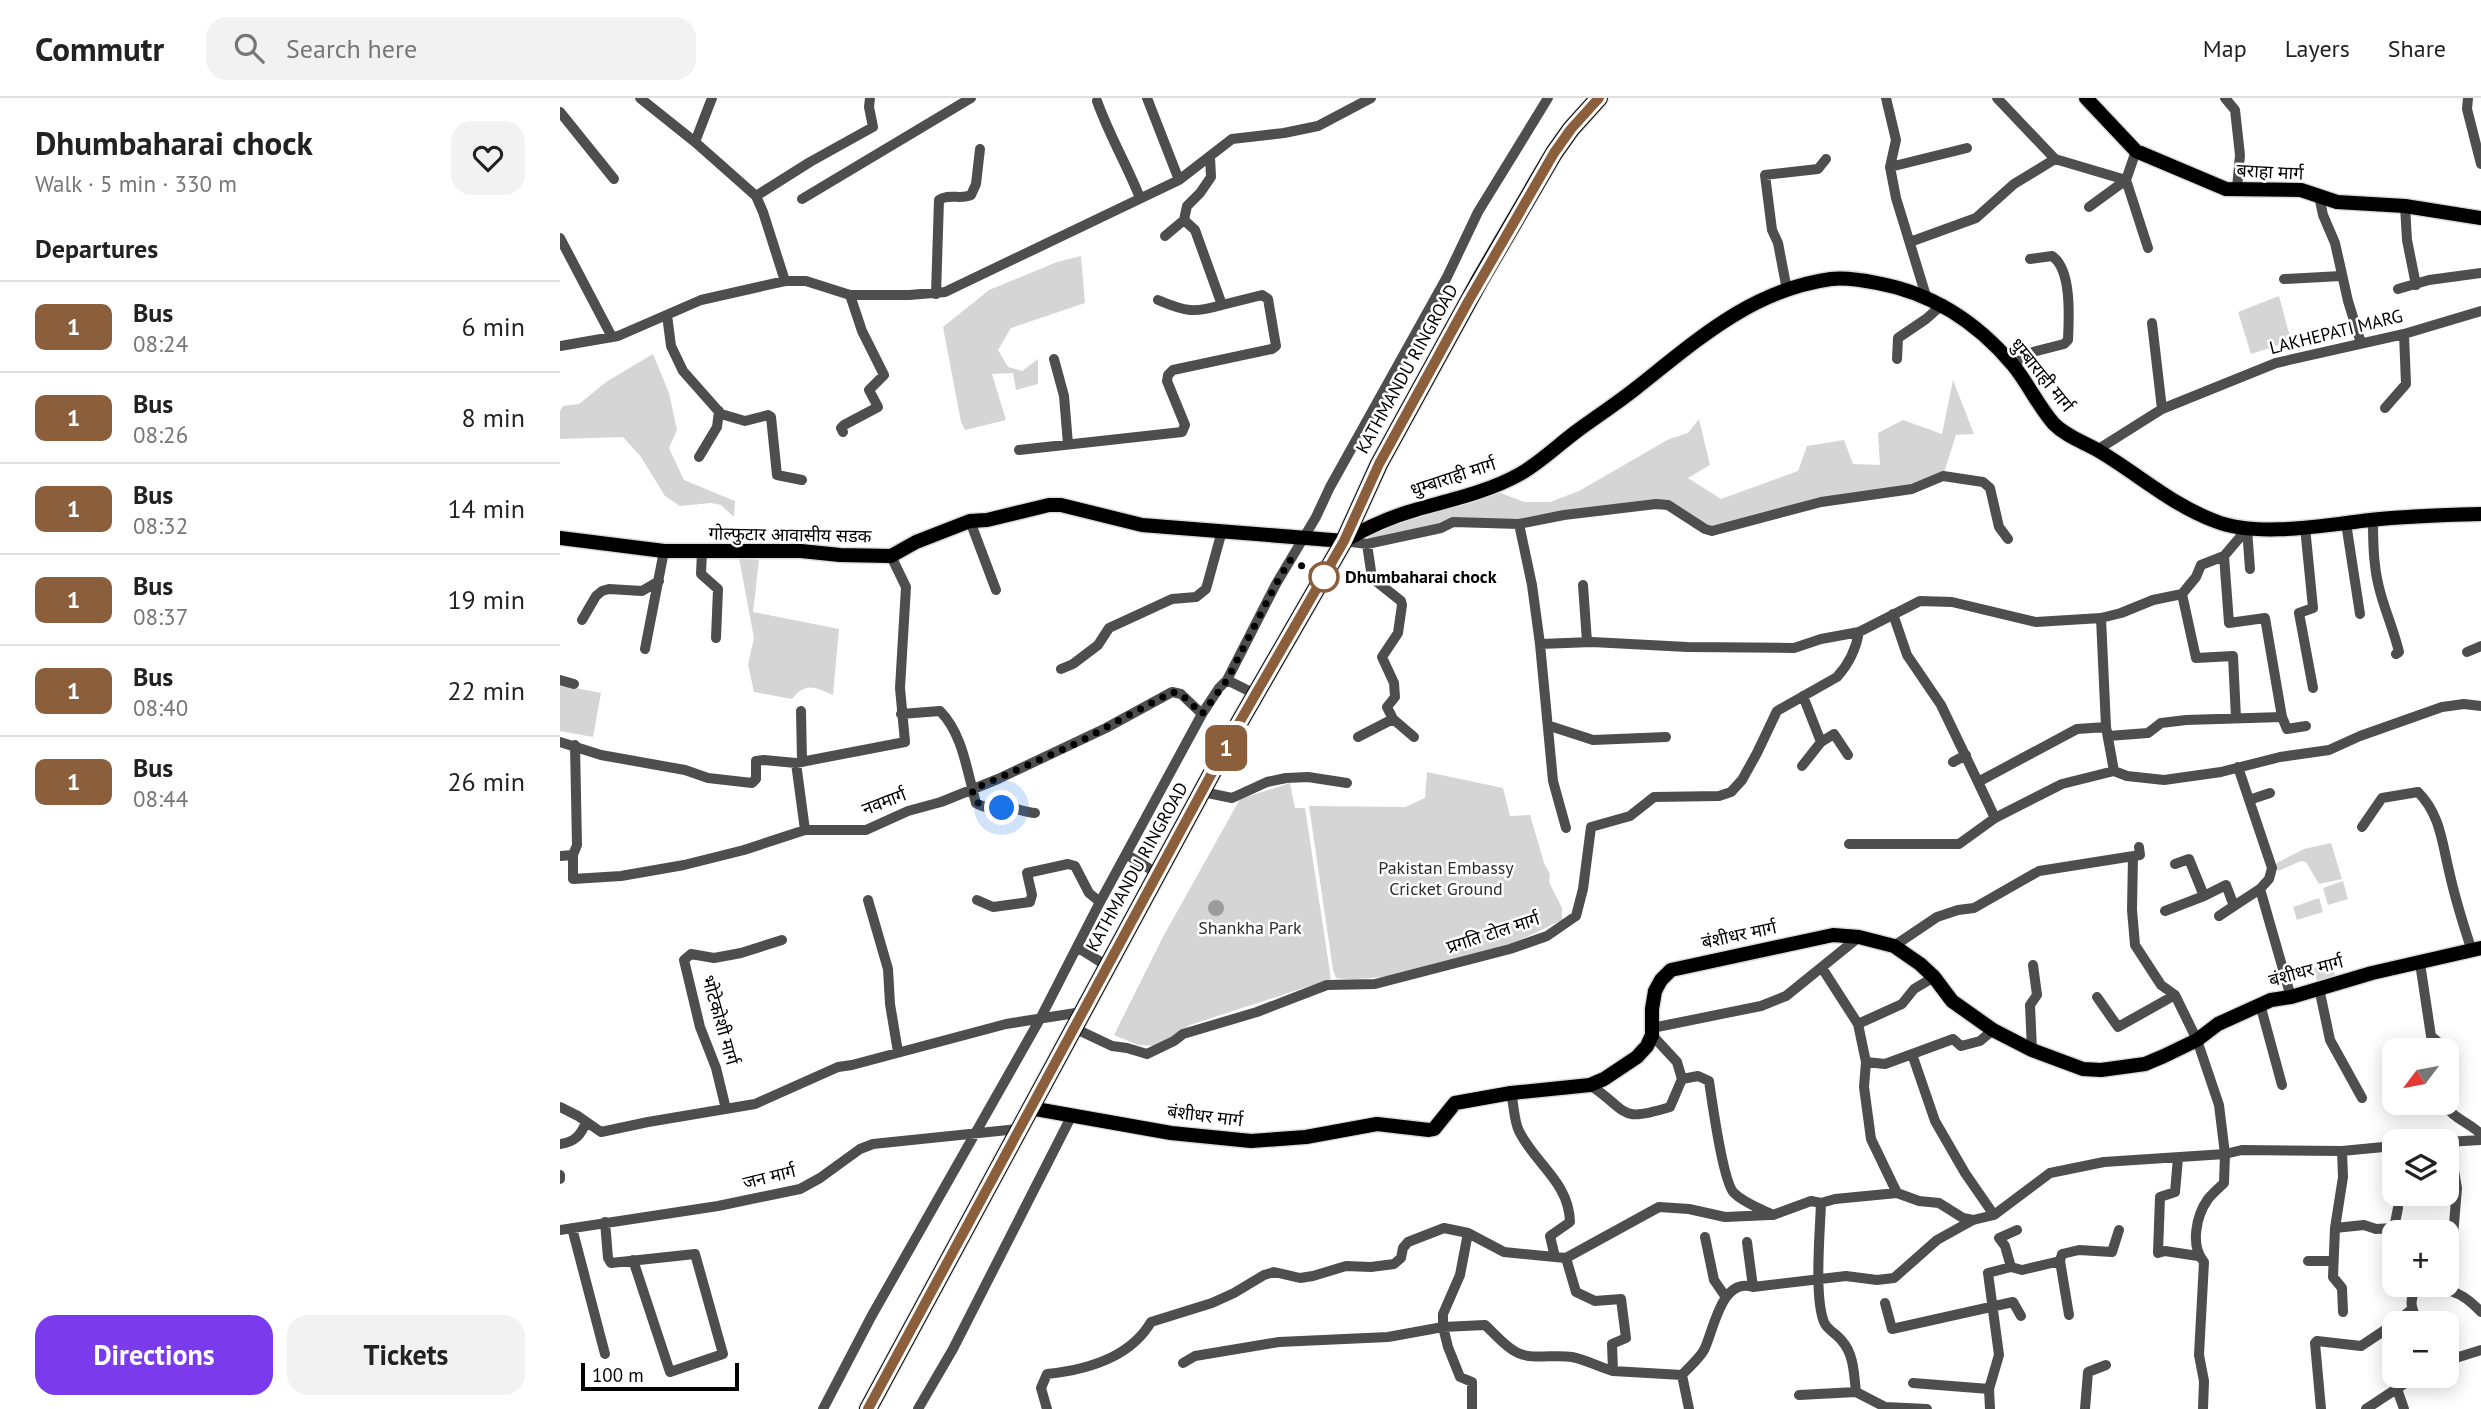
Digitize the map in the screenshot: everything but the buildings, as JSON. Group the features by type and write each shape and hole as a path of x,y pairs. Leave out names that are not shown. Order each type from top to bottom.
{"highway":[{"name":"KATHMANDU RINGROAD","path":"868,1409 1255,694 1344,541 1398,428 1537,180 1561,142 1599,98"}],"main road":[{"name":"बराहा मार्ग","path":"2086,98 2136,151 2226,189 2301,190 2337,202 2405,206 2481,218"},
{"name":"धुम्बाराही मार्ग","path":"1344,541 1411,511 1483,490 1518,475 1621,400 1726,318 1750,304 1787,290 1834,278 1874,282 1926,296 1943,304 1983,336 2013,365 2055,425 2182,507 2216,522 2247,529 2481,514"},
{"name":"गोल्फुटार आवासीय सडक","path":"560,538 664,551 801,551 891,556 916,542 970,521 1061,505 1142,525 1344,541"},
{"name":"बंशीधर मार्ग","path":"1030,1108 1171,1133 1251,1141 1306,1137 1377,1125 1434,1129 1455,1104 1511,1093 1590,1085 1604,1079 1647,1046 1652,1031 1655,991 1661,980 1671,971 1833,935 1859,937 1894,946 1913,958 1934,977 1952,1001 1993,1030 2032,1050 2083,1069 2101,1070 2145,1063 2197,1040 2218,1024 2271,1000 2476,949"}],"street":[{"path":"640,98 756,196 785,281"},
{"path":"695,142 712,98"},
{"path":"756,196 873,127 870,98"},
{"path":"802,199 971,98"},
{"path":"1147,98 1180,180"},
{"path":"560,346 612,337 722,294 785,281 806,281 850,295 945,292 1084,227 1110,211 1180,180 1232,139 1318,126 1371,98"},
{"path":"823,1409 972,1136 1040,1019 1202,714 1227,680 1276,584 1447,277 1478,212 1548,98"},
{"path":"1886,98 1896,140 1890,167 1896,198 1926,296"},
{"path":"1997,98 2055,159 2126,180 2148,248"},
{"path":"2225,98 2235,110 2240,155 2237,188"},
{"path":"2468,98 2467,109 2481,164"},
{"path":"1097,101 1108,131 1140,198"},
{"path":"560,112 614,179"},
{"path":"1890,167 1967,148"},
{"path":"936,293 939,200 971,195 976,184 980,149"},
{"path":"2089,207 2126,180 2136,151"},
{"path":"1165,236 1184,220 1187,206 1211,177 1210,157"},
{"path":"1787,290 1778,243 1772,230 1765,175 1818,169 1826,159"},
{"path":"1910,242 1976,218 2014,184 2055,159"},
{"path":"2319,196 2361,343"},
{"path":"2405,206 2407,240 2416,285"},
{"path":"1184,220 1195,230 1222,305"},
{"path":"560,238 612,337"},
{"path":"2013,365 2033,352 2064,344 2068,340 2069,294 2058,260 2052,256 2030,259"},
{"path":"2398,289 2429,280 2481,273"},
{"path":"2284,279 2341,276"},
{"path":"843,432 841,428 844,425 878,407 869,390 884,375 862,331 850,295"},
{"path":"1019,450 1182,432 1185,425 1167,381 1173,369 1230,360 1276,346 1271,310 1266,296 1198,312 1178,309 1158,300"},
{"path":"1897,359 1898,338 1943,304"},
{"name":"LAKHEPATI MARG","path":"2097,450 2162,409 2276,363 2404,334 2481,312"},
{"path":"667,315 671,346 683,371 719,411 729,417 745,421 768,415 771,417 777,475 802,480"},
{"path":"2152,323 2162,409"},
{"path":"2385,408 2406,384 2404,334"},
{"path":"1054,359 1064,396 1068,444"},
{"path":"699,457 717,427 719,411"},
{"path":"1344,541 1367,544 1441,528 1453,522 1519,524 1564,515 1656,504 1668,505 1712,531 1821,502 1913,489 1944,476 1983,482 1990,488 1999,527 2008,539"},
{"path":"2373,520 2375,566 2385,609 2394,631 2399,652 2396,654"},
{"path":"970,521 996,590"},
{"path":"2346,523 2360,614"},
{"path":"1519,524 1541,644 1553,781 1566,828"},
{"path":"2305,527 2313,608 2299,613 2314,688"},
{"path":"1541,644 1587,642 1794,648 1821,639 1859,632 1920,600 1952,602 2036,622 2101,618 2153,600 2182,594 2196,577 2201,565 2224,556 2247,529"},
{"path":"2247,529 2250,569"},
{"path":"1061,669 1073,664 1098,645 1109,628 1172,599 1196,597 1201,594 1206,589 1222,531"},
{"path":"1367,544 1372,578 1401,601 1402,605 1398,633 1382,657 1394,683 1395,697 1387,707 1393,719 1414,737"},
{"path":"645,649 664,551"},
{"path":"702,552 701,574 718,589 716,638"},
{"path":"560,742 601,755 685,770 708,778 752,783 756,779 756,761 799,762 905,743 900,688 906,587 891,556"},
{"path":"2224,556 2229,623 2265,618 2282,717 2287,729 2306,726"},
{"path":"582,620 596,596 602,591 642,591 659,580"},
{"path":"1584,585 1587,642"},
{"path":"2182,594 2196,658 2233,656 2236,718"},
{"path":"1893,614 1907,655 1941,705 1994,818"},
{"path":"2101,618 2107,731 2114,771"},
{"name":"प्रगति टोल मार्ग","path":"1078,1020 1112,1046 1147,1054 1183,1034 1257,1012 1327,985 1376,984 1548,936 1576,916 1583,889 1591,827 1630,816 1654,797 1718,796 1731,792 1742,780 1777,711 1837,677 1844,670 1857,644 1859,632"},
{"path":"2467,652 2481,646"},
{"path":"560,680 574,684"},
{"path":"1227,680 1255,694"},
{"name":"नवमार्ग","path":"573,855 573,878 621,876 744,850 805,830 866,830 908,811 972,790 1077,743 1172,692 1181,694 1202,714"},
{"path":"1803,696 1821,742"},
{"path":"1849,844 1959,844 1994,818 2062,785 2114,771 2127,776 2164,779 2221,772 2280,757 2329,750 2442,707 2481,706"},
{"path":"801,711 799,762 805,830"},
{"path":"901,714 940,711 950,721 963,754 976,803 981,806 1009,807 1019,812 1035,813"},
{"path":"1979,782 2077,729 2148,733 2161,723 2282,717"},
{"path":"1359,737 1393,719"},
{"path":"1550,726 1593,740 1666,737"},
{"path":"1802,766 1821,742 1834,734 1848,755"},
{"path":"560,856 573,855 577,845 575,745"},
{"path":"1953,762 1965,755"},
{"path":"2219,916 2260,890 2269,879 2272,868 2238,767"},
{"path":"1203,792 1232,798 1267,782 1286,778 1308,777 1347,783"},
{"path":"2362,827 2382,798 2418,792 2428,802 2441,830 2449,871 2476,949"},
{"path":"2249,800 2270,793"},
{"path":"1894,946 1937,917 1974,908 2039,871 2136,851 2132,910 2135,945 2161,985 2175,995 2197,1040 2219,1105 2225,1154 2224,1183 2208,1199 2195,1236 2198,1256"},
{"path":"1126,854 1158,874"},
{"path":"2175,864 2189,859 2204,896"},
{"path":"977,900 993,907 1030,902 1032,895 1027,873 1068,864 1075,866 1089,893 1100,902"},
{"path":"2165,911 2226,885 2234,906"},
{"path":"2260,890 2291,997"},
{"path":"868,900 888,970 898,1052"},
{"path":"1590,1085 1613,1100 1622,1112 1630,1116 1670,1107 1682,1079 1677,1062 1652,1031 1761,1006 1786,996 1859,937"},
{"name":"भोटेकोशी मार्ग","path":"726,1109 716,1068 700,1027 684,960 691,954 715,958 741,953 782,940"},
{"path":"1076,947 1107,966"},
{"path":"2420,963 2433,1038"},
{"path":"2032,1050 2030,1005 2037,995 2033,965"},
{"path":"1822,968 1858,1024 1866,1062 1864,1087 1871,1139 1897,1193"},
{"path":"1858,1024 1902,1004 1914,989 1934,977"},
{"path":"2319,988 2330,1040 2362,1098"},
{"path":"2097,998 2118,1027 2175,995"},
{"path":"2260,1004 2282,1085"},
{"path":"560,1107 601,1132 765,1100 838,1067 1006,1024 1040,1019 1078,1020"},
{"path":"1866,1062 1885,1064 1953,1039 1961,1046 1980,1041 1993,1030"},
{"path":"1912,1054 1935,1121 1965,1173 1994,1215"},
{"path":"1682,1079 1698,1076 1709,1081 1731,1189 1735,1195 1773,1215"},
{"path":"1511,1093 1519,1130 1564,1195 1570,1222 1550,1236 1576,1292 1595,1301 1621,1299 1626,1338 1612,1344 1613,1371"},
{"path":"918,1409 959,1336 1072,1115"},
{"path":"2452,1115 2465,1121 2481,1134"},
{"path":"560,1144 572,1142 581,1134 586,1122"},
{"name":"जन मार्ग","path":"560,1230 718,1206 800,1189 860,1149 873,1144 972,1136 1018,1129"},
{"path":"2459,1141 2481,1140"},
{"path":"1682,1375 1703,1352 1725,1296 1746,1285 1753,1287 1846,1276 1877,1280 1894,1278 1937,1240 1973,1220 1994,1215 2039,1179 2059,1170 2104,1162 2225,1154 2242,1150 2342,1151 2382,1147"},
{"path":"2342,1151 2343,1177 2334,1228 2333,1277 2342,1288 2343,1312"},
{"path":"2178,1158 2175,1192 2160,1197 2158,1253 2165,1251 2198,1256 2204,1262 2199,1355 2204,1381 2203,1409"},
{"path":"1047,1409 1041,1388 1047,1374 1089,1368 1136,1342 1151,1322 1212,1303 1274,1272 1300,1278 1346,1266 1394,1264 1401,1258 1408,1242 1444,1228 1468,1233 1504,1252 1561,1258 1660,1207 1689,1209 1724,1217 1773,1215 1811,1201 1821,1203 1835,1199 1897,1193 1919,1201 1939,1203 1963,1218 1973,1220"},
{"path":"1821,1203 1819,1279 1822,1318 1825,1326 1844,1342 1850,1353 1856,1392"},
{"path":"2334,1228 2364,1225 2376,1229 2394,1228 2398,1208"},
{"path":"605,1222 609,1262 695,1254 723,1354 670,1372 633,1260"},
{"path":"572,1228 605,1354"},
{"path":"2011,1267 2006,1246 1999,1238 2017,1230"},
{"path":"2069,1315 2060,1261 2062,1254 2079,1250 2112,1252 2119,1230"},
{"path":"1468,1233 1460,1275 1443,1314 1443,1327 1460,1377 1472,1382 1472,1409"},
{"path":"1705,1237 1714,1280 1725,1296"},
{"path":"1747,1241 1753,1287"},
{"path":"1990,1409 1989,1389 1999,1355 1988,1273 2011,1267 2022,1270 2060,1261"},
{"path":"2308,1261 2333,1261"},
{"path":"2459,1294 2468,1298 2481,1312"},
{"path":"2410,1311 2412,1297"},
{"path":"1885,1303 1892,1329 2013,1302 2021,1316"},
{"path":"1182,1363 1195,1356 1279,1342 1388,1337 1443,1327 1485,1325 1517,1353 1534,1357 1570,1357 1613,1371 1682,1375"},
{"path":"2321,1409 2315,1343 2317,1341 2361,1346 2382,1332"},
{"path":"2459,1357 2481,1350"},
{"path":"2085,1409 2088,1372 2106,1365"},
{"path":"1682,1375 1689,1409"},
{"path":"1913,1383 1989,1389"},
{"path":"2366,1409 2397,1389 2404,1409"},
{"path":"1799,1395 1856,1392 1873,1405 1927,1409"}],"green space":[{"path":"1081,256 1085,303 1011,328 998,350 1008,367 1022,371 1038,359 1038,384 1016,390 1013,373 992,374 1006,420 965,430 961,422 943,327 989,290 1057,262"},
{"path":"2279,296 2291,341 2251,354 2238,312"},
{"path":"653,354 669,393 677,430 669,448 684,480 735,501 734,517 721,505 711,503 680,506 665,496 641,457 623,437 560,439 560,411 563,406 579,404 606,382"},
{"path":"1953,380 1974,434 1956,435 1943,476 1917,487 1705,529 1656,504 1519,524 1453,522 1370,544 1366,533 1493,490 1524,502 1550,502 1579,491 1669,439 1688,433 1699,419 1710,465 1688,478 1721,499 1798,471 1807,446 1844,440 1853,464 1880,465 1878,433 1903,420 1942,434"},
{"path":"739,558 759,560 753,612 839,629 833,695 811,688 802,690 792,699 754,692 748,664 754,638"},
{"path":"560,685 601,693 593,737 560,731"},
{"name":"Pakistan Embassy Cricket Ground","path":"1427,772 1503,788 1510,816 1530,815 1544,863 1550,874 1549,882 1562,908 1562,920 1517,941 1453,962 1377,978 1336,978 1309,806 1405,807 1425,798"},
{"name":"Shankha Park","path":"1290,783 1295,808 1305,808 1331,979 1190,1025 1157,1046 1138,1045 1114,1035 1164,935 1240,799"},
{"path":"2331,843 2342,879 2319,884 2306,862 2301,861 2278,871 2275,864 2304,849"},
{"path":"2343,881 2348,899 2328,905 2323,888"},
{"path":"2319,898 2323,912 2297,920 2293,907"},
{"path":"2332,964 2336,978 2317,982 2314,968"}],"shaded area":[{"path":"1213,900 1219,900 1224,908 1222,914 1213,916 1208,911 1208,905"}],"bus line":[{"name":"1","path":"868,1409 1239,723 1344,541 1404,416 1537,180 1561,142 1599,98"}],"place":[{"name":"Dhumbaharai chock","path":"1324,577"}],"route":[{"path":"1002,808 981,806 976,803 972,790 1077,743 1172,692 1181,694 1202,714 1227,680 1290,560 1324,577"}]}
